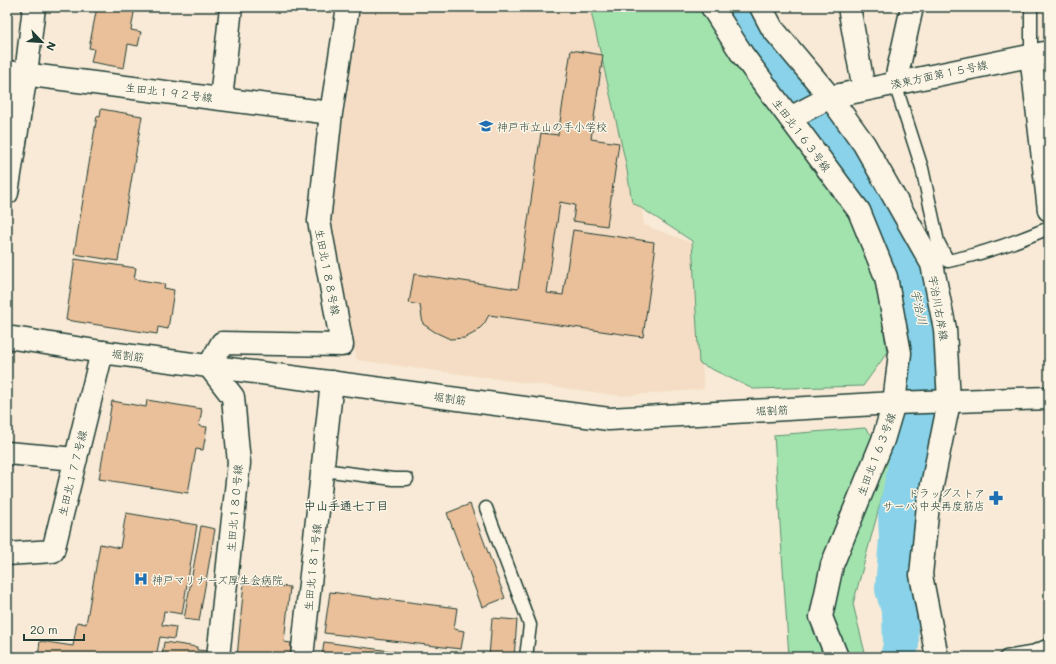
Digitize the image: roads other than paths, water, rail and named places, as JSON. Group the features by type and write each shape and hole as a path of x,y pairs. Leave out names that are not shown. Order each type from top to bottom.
{"street":[{"path":"7,193 16,73 34,7"},
{"path":"221,99 231,7"},
{"name":"生田北１８８号線","path":"209,366 222,343 342,345 319,221 331,113 348,7"},
{"name":"生田北１６３号線","path":"712,7 742,54 858,211 886,277 900,354 894,403 883,440 832,565 821,617 837,657"},
{"name":"宇治川右岸線","path":"761,7 772,28 864,144 930,244 932,264 945,329 949,402 928,505 921,575 937,657"},
{"path":"849,7 864,90"},
{"path":"895,84 912,7"},
{"path":"1040,53 1049,210"},
{"name":"湊東方面第１５号線","path":"790,118 829,98 1040,53"},
{"name":"生田北１９２号線","path":"16,73 331,113"},
{"name":"堀割筋","path":"7,337 102,352 609,419 894,403 949,402"},
{"name":"生田北１７７号線","path":"7,554 53,551 102,352"},
{"name":"生田北１８０号線","path":"209,366 233,397 239,464 218,657"},
{"name":"生田北１８１号線","path":"302,657 332,382"},
{"path":"949,402 1049,398"},
{"path":"7,453 76,459"}],"lane":[{"path":"1031,7 1040,53"},
{"path":"895,84 922,168 930,244 948,261 1000,247 1049,228"},
{"path":"323,470 393,479 408,479"},
{"path":"486,508 530,625 526,657"},
{"path":"1006,657 1023,656 1049,646"}],"waterway":[{"name":"宇治川","path":"737,7 751,28 816,108 865,180 902,246 918,291 929,351 896,515 897,539 893,589 900,613 901,645 898,657"}],"place":[{"name":"神戸市立山の手小学校","path":"486,126"},
{"name":"ドラッグストア サーバ 中央再度筋店","path":"996,498"},
{"name":"神戸マリナーズ厚生会病院","path":"141,579"}],"district":[{"name":"中山手通七丁目","path":"346,505"}]}
